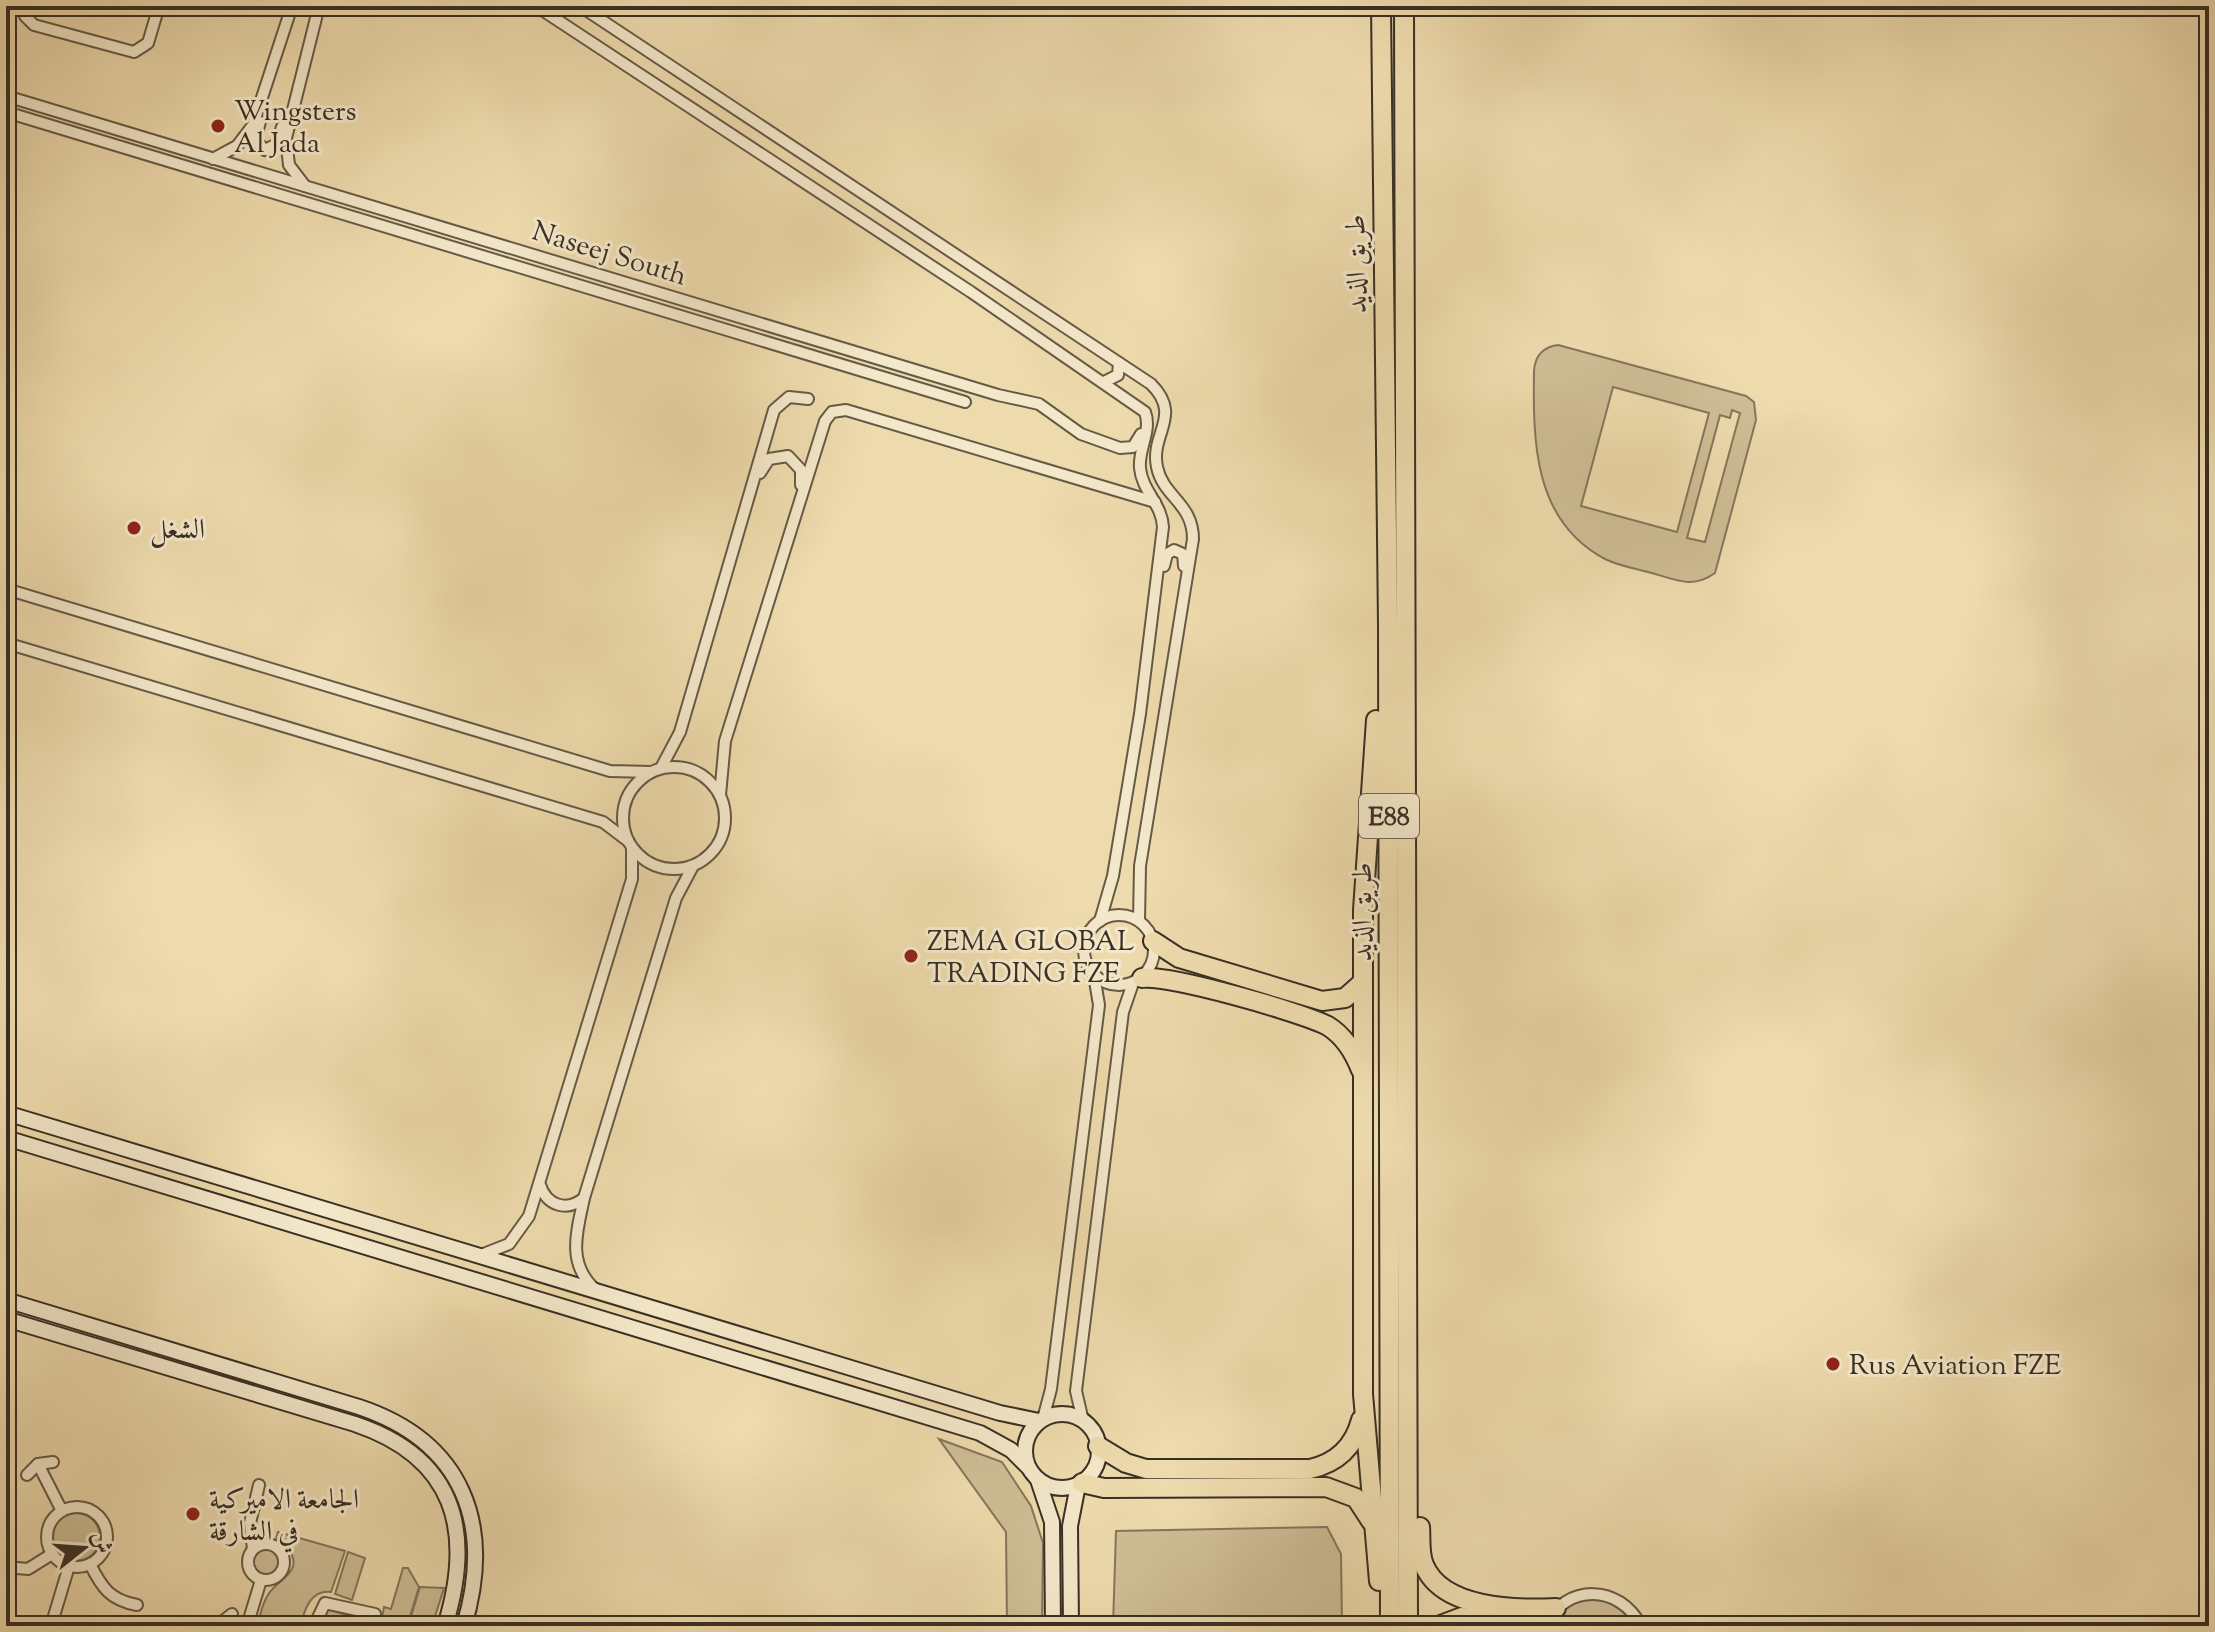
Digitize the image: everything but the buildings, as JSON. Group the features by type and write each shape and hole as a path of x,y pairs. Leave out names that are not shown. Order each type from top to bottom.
{"highway":[{"name":"طريق الذيد","path":"1381,6 1388,625 1388,1626"},
{"name":"طريق الذيد","path":"1404,6 1408,1626"},
{"path":"1098,1446 1126,1463 1146,1469 1310,1469 1334,1461 1352,1444 1361,1420 1364,887 1375,773 1377,649 1388,625"},
{"path":"1153,941 1179,958 1322,1001 1345,998 1363,982"},
{"path":"1138,980 1171,978 1319,1022 1344,1040 1363,1075"},
{"path":"1363,1394 1380,1606 1388,1626"},
{"path":"1408,1420 1419,1457 1421,1553 1429,1575 1455,1594 1487,1606 1521,1610 1556,1608"},
{"path":"1080,1484 1104,1488 1337,1489 1363,1506 1374,1528"},
{"path":"1438,1626 1462,1617 1494,1624"}],"street":[{"path":"24,6 25,16 34,25 134,52 148,43 159,6"},
{"path":"292,6 261,105 255,140 261,148 268,150 277,144 295,102"},
{"path":"306,188 292,172 286,152 319,6"},
{"path":"536,6 1104,382 1142,409 1147,417 1140,466 1163,527 1140,714 1113,876 1100,921"},
{"path":"580,6 1151,384 1166,404 1158,445 1158,472 1186,509 1193,527 1185,596 1138,879 1139,921 1153,941 1154,957 1138,980 1123,1012 1076,1391 1083,1421"},
{"name":"Naseej South","path":"6,96 998,395 1033,402 1050,410 1075,432 1127,449 1138,442 1143,425 1140,414 1123,395"},
{"path":"213,159 246,136 261,105"},
{"path":"6,112 965,402"},
{"path":"1104,382 1118,375 1119,363"},
{"path":"478,1255 500,1250 518,1236 540,1185 632,879 624,807 633,787 656,770 680,732 776,406 789,397 808,399"},
{"path":"6,643 603,822 655,866 674,869 693,866 713,852 723,833 725,811 720,795 722,751 825,421 839,410 1156,503"},
{"path":"750,492 765,462 778,455 788,456 799,465 802,475 798,510"},
{"path":"1156,589 1166,556 1176,550 1185,559 1185,596"},
{"path":"6,589 610,771 680,767 699,773 720,795"},
{"path":"598,1291 584,1277 576,1259 575,1239 584,1198 676,898 693,866"},
{"path":"1138,980 1108,984 1094,975 1086,964 1084,949 1087,934 1100,921 1119,915 1139,921"},
{"path":"1028,1467 1025,1453 1027,1439 1041,1420 1051,1389 1099,1005 1094,975"},
{"path":"6,1113 1000,1413 1041,1420 1063,1414 1083,1421 1093,1432 1098,1446 1096,1464 1080,1484 1070,1526 1071,1626"},
{"path":"6,1138 980,1433 1011,1450 1038,1479 1052,1522 1053,1626"},
{"path":"540,1185 545,1196 555,1204 574,1205 584,1198"},
{"path":"6,1300 359,1407 410,1430 450,1469 473,1519 477,1547 476,1575 464,1626"},
{"path":"6,1319 355,1424 397,1442 430,1472 443,1490 458,1533 458,1578 445,1626"},
{"path":"27,1475 38,1464 53,1462"},
{"path":"38,1464 62,1511"},
{"path":"1038,1479 1053,1487 1080,1484"},
{"path":"259,1485 249,1527 253,1549 248,1559 249,1569 261,1580"},
{"path":"88,1510 101,1521 105,1545 90,1564 69,1566 52,1554 48,1531 62,1511 88,1510"},
{"path":"253,1549 271,1545 284,1558 279,1575 261,1580"},
{"path":"6,1567 28,1569 52,1554"},
{"path":"90,1564 108,1594 119,1601 137,1605"},
{"path":"51,1626 69,1566"},
{"path":"247,1626 261,1580"},
{"path":"1544,1626 1556,1608 1575,1596 1609,1596 1626,1605 1641,1626"},
{"path":"314,1626 325,1603 375,1614"},
{"path":"217,1626 232,1614"}],"shaded area":[{"path":"1553,346 1746,396 1754,402 1756,420 1715,573 1699,581 1684,582 1616,564 1581,543 1563,523 1542,477 1535,425 1536,360 1544,350","holes":["1613,387 1709,413 1677,532 1581,506","1732,410 1740,413 1705,542 1687,538 1720,415 1730,418"]},
{"path":"939,1439 1002,1462 1031,1506 1043,1543 1042,1626 1007,1626 1006,1532"},
{"path":"76,1513 85,1514 93,1520 99,1528 99,1546 93,1554 85,1560 76,1561 67,1560 59,1554 53,1546 52,1537 53,1528 59,1520 67,1514"},
{"path":"1327,1527 1341,1554 1342,1626 1113,1626 1116,1531"},
{"path":"278,1532 345,1551 331,1592 313,1597 300,1626 257,1626 268,1595 293,1568 291,1552 284,1542 276,1539"},
{"path":"266,1548 276,1552 280,1562 276,1572 266,1576 256,1572 252,1562 256,1552"},
{"path":"348,1552 365,1558 352,1600 335,1594"},
{"path":"403,1568 408,1568 419,1587 407,1626 381,1623 384,1607 391,1609"},
{"path":"420,1587 444,1588 432,1626 408,1626"},
{"path":"1609,1596 1640,1626 1552,1626 1568,1605 1582,1599"},
{"path":"326,1609 350,1616 347,1626 321,1626"}],"place":[{"name":"Wingsters Al Jada","path":"218,126"},
{"name":"الشغل","path":"134,528"},
{"name":"ZEMA GLOBAL TRADING FZE","path":"911,956"},
{"name":"Rus Aviation FZE","path":"1833,1364"},
{"name":"الجامعة الاميركية في الشارقة","path":"193,1514"}]}
